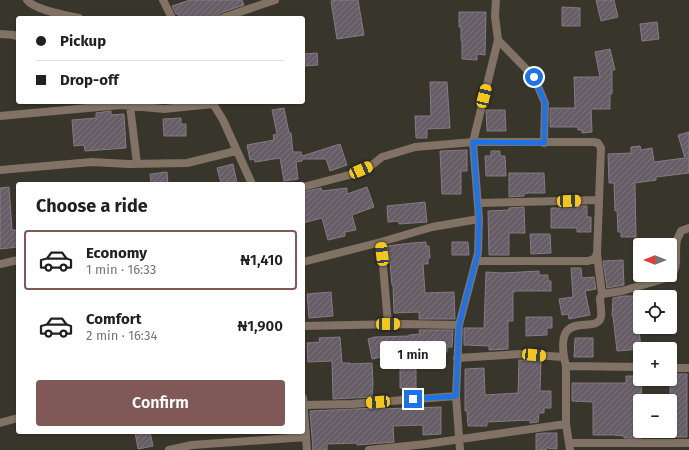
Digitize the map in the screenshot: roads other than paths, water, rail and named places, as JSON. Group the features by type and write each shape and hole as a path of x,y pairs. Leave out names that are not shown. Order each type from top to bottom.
{"street":[{"path":"27,0 31,5 70,16"},
{"path":"163,0 171,16"},
{"path":"228,16 275,0"},
{"path":"460,450 456,396 459,325 478,253 479,219 473,142 498,40 495,16 496,0"},
{"path":"0,34 16,36"},
{"path":"498,40 534,77 545,103 544,143"},
{"path":"0,116 111,104"},
{"path":"123,104 164,109 205,104"},
{"path":"214,104 223,120 251,182"},
{"path":"130,106 138,164"},
{"path":"305,186 349,175 372,165 382,157 415,147 473,142 598,143 601,148 597,254 602,294 600,298 601,317 598,322 594,324 574,325 568,329 564,335 563,357 566,366 566,424 569,446 679,446 689,443"},
{"path":"0,170 92,162 138,164 187,163 236,151"},
{"path":"478,203 599,200"},
{"path":"305,261 432,227 479,219"},
{"path":"602,294 622,291 670,277 676,266 677,240 681,231 689,228"},
{"path":"381,242 388,324"},
{"path":"476,261 588,261 594,259 597,254"},
{"path":"0,264 16,260"},
{"path":"305,326 388,324 459,325"},
{"path":"457,358 520,354 563,357"},
{"path":"566,366 633,367"},
{"path":"677,368 689,368"},
{"path":"305,402 352,404 456,396"},
{"path":"0,423 16,419"},
{"path":"369,450 426,444 459,438 566,424"},
{"path":"305,425 307,450"},
{"path":"169,450 306,437"}]}
